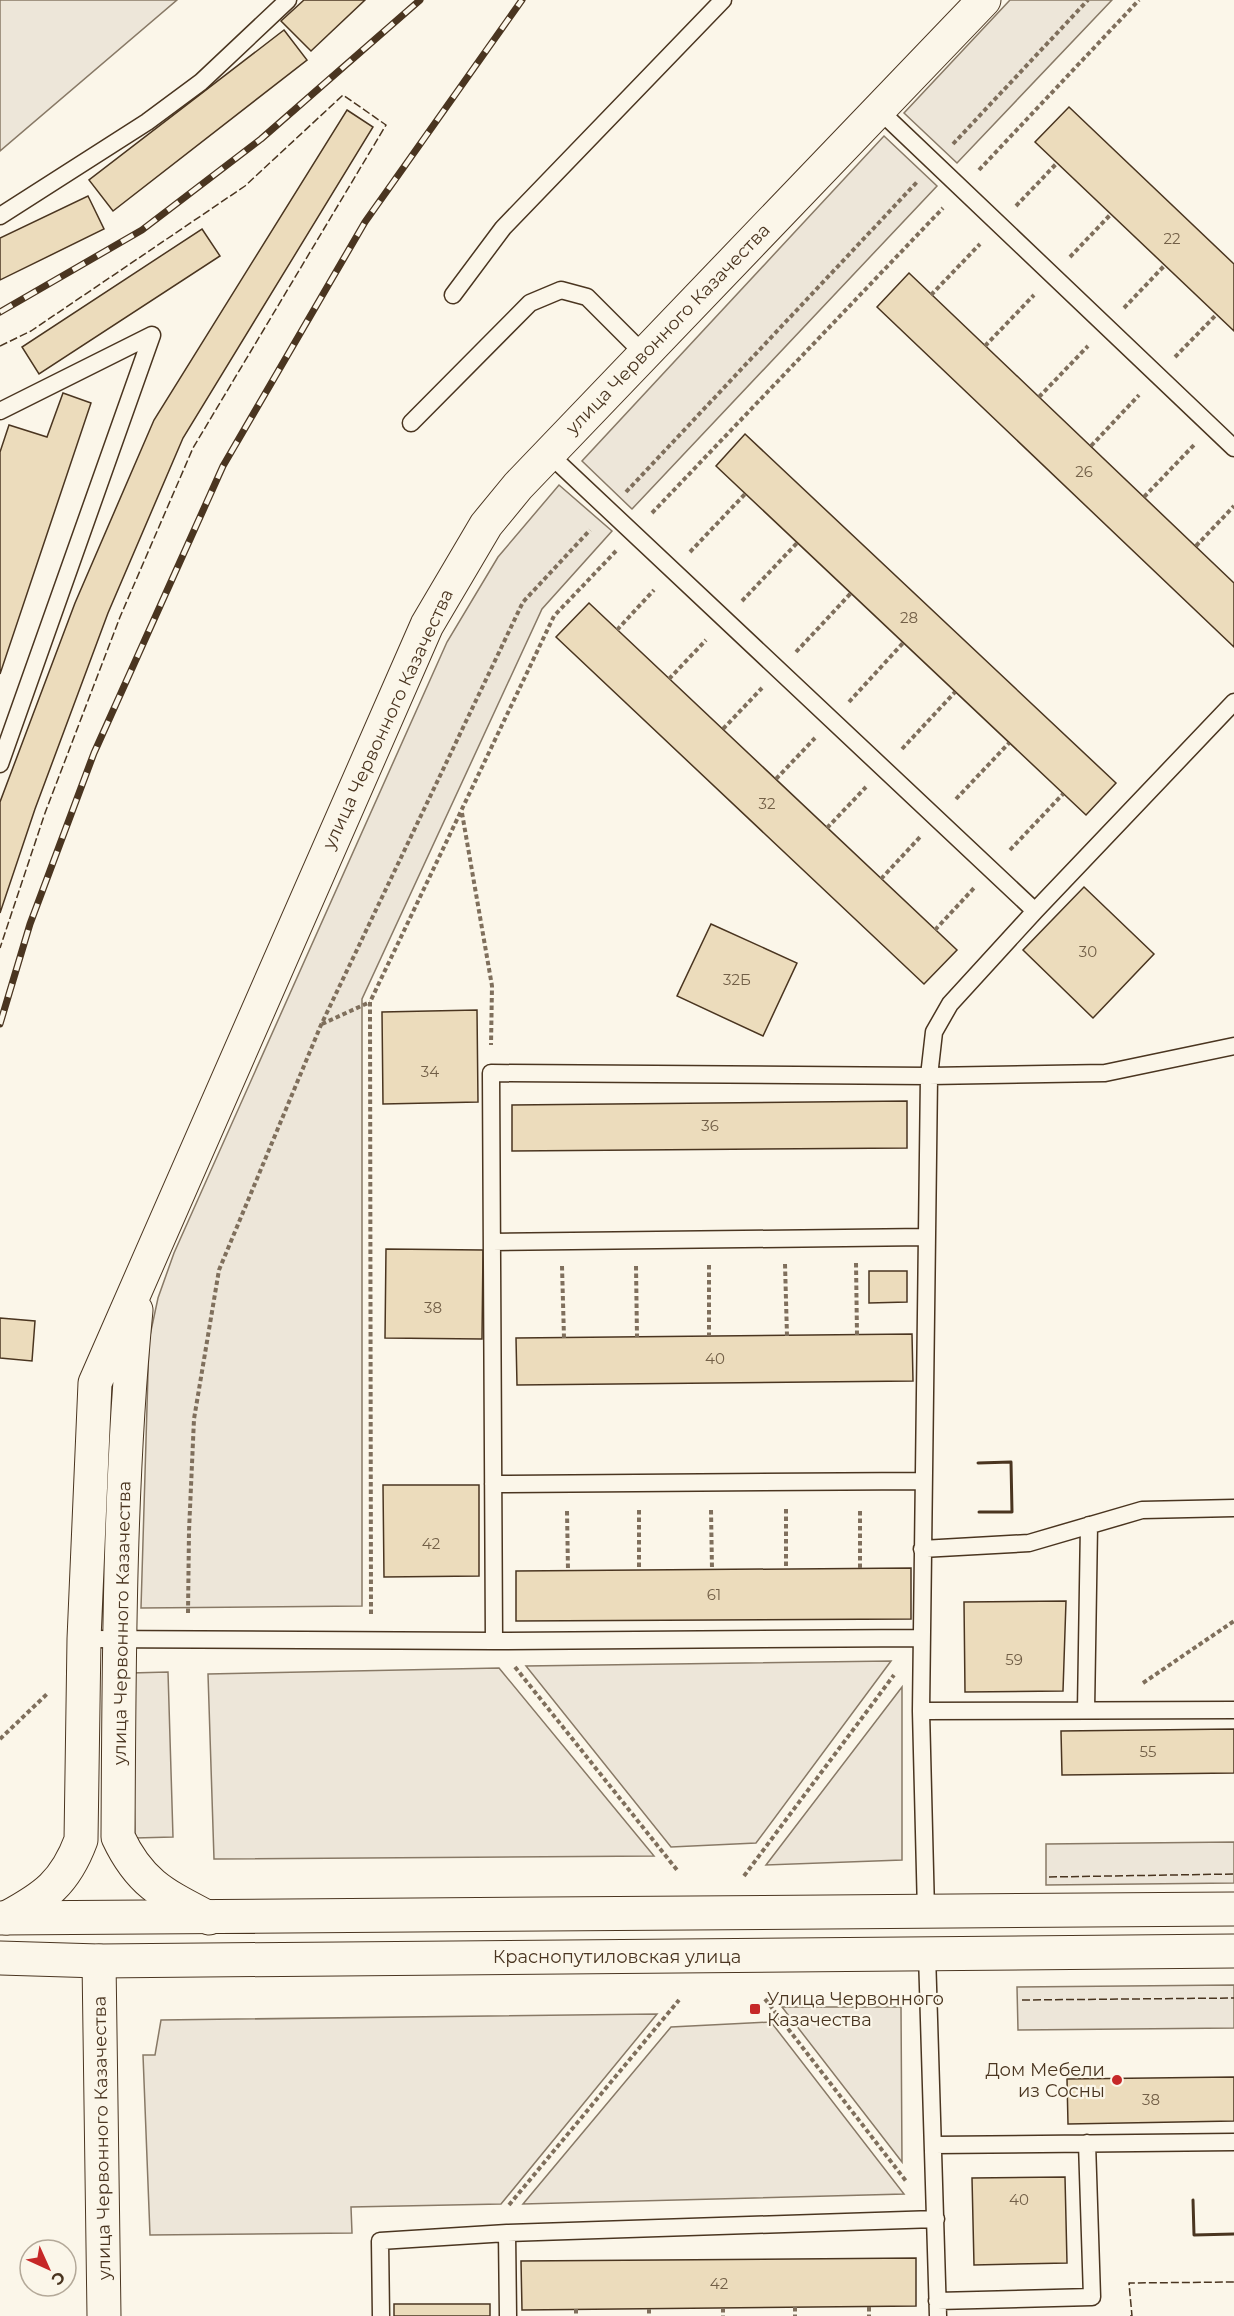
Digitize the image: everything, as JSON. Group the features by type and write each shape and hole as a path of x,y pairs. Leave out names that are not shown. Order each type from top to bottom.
{"street":[{"name":"улица Червонного Казачества","path":"3,1918 50,1892 69,1867 81,1840 84,1640 95,1383 427,625 486,525 548,453 880,111 984,0"},
{"name":"улица Червонного Казачества","path":"139,1284 128,1402 119,1639 118,1837 127,1856 138,1871 156,1888 209,1918"},
{"path":"3,1918 1234,1909"},
{"name":"Краснопутиловская улица","path":"0,1958 99,1960 1234,1951"},
{"name":"улица Червонного Казачества","path":"99,1960 104,2316"}],"lane":[{"path":"0,216 156,116 201,82 288,0"},
{"path":"453,295 502,228 723,0"},
{"path":"880,111 1234,448"},
{"path":"411,423 530,303 561,290 587,297 644,354"},
{"path":"0,411 152,335 0,764"},
{"path":"548,453 1035,911"},
{"path":"926,1912 921,1711 922,1481 929,1076 934,1032 950,1004 1035,911 1234,703"},
{"path":"494,1641 491,1073 929,1076 1105,1073 1234,1046"},
{"path":"492,1242 926,1237"},
{"path":"493,1484 922,1481"},
{"path":"922,1549 1029,1543 1142,1510 1234,1508"},
{"path":"1089,1525 1094,1710"},
{"path":"84,1640 494,1641 921,1638"},
{"path":"921,1711 1234,1710"},
{"path":"927,1954 937,2309 1092,2297 1087,2144"},
{"path":"934,2145 1234,2142"},
{"path":"381,2316 380,2241 507,2233 936,2219"},
{"path":"507,2233 508,2316"}],"path":[{"path":"181,1640 187,1624 189,1601 189,1531 194,1419 219,1270 321,1024 523,602 1088,0"},
{"path":"371,1640 370,1002 554,616 1139,0"},
{"path":"1144,497 1212,427"},
{"path":"1196,546 1234,506"},
{"path":"462,812 492,986 491,1073"},
{"path":"321,1024 370,1002"},
{"path":"856,1238 857,1335"},
{"path":"784,1239 787,1336"},
{"path":"636,1240 637,1337"},
{"path":"709,1240 709,1336"},
{"path":"561,1241 564,1338"},
{"path":"860,1481 860,1568"},
{"path":"711,1482 712,1569"},
{"path":"786,1482 786,1569"},
{"path":"639,1483 639,1570"},
{"path":"567,1484 568,1570"},
{"path":"1094,1710 1234,1621"},
{"path":"744,1876 921,1638"},
{"path":"494,1641 677,1870"},
{"path":"0,1739 51,1690"},
{"path":"765,1999 936,2219"},
{"path":"507,2233 509,2206 679,2000"},
{"path":"795,2307 795,2316"},
{"path":"869,2307 869,2316"},
{"path":"723,2308 723,2316"},
{"path":"576,2309 576,2316"},
{"path":"649,2309 649,2316"}],"shaded area":[{"path":"0,0 177,0 0,151"},
{"path":"1010,0 1112,0 957,163 904,113"},
{"path":"884,136 937,186 632,509 582,461"},
{"path":"559,485 612,531 542,609 362,999 362,1606 141,1608 149,1340 158,1298 174,1253 447,642 498,557"},
{"path":"891,1661 756,1843 671,1847 526,1666"},
{"path":"499,1668 654,1856 214,1859 208,1674"},
{"path":"168,1672 173,1837 135,1838 131,1673"},
{"path":"902,1687 902,1860 766,1865"},
{"path":"1234,1842 1234,1883 1046,1885 1046,1844"},
{"path":"1234,1985 1234,2028 1018,2030 1017,1987"},
{"path":"782,2007 901,2007 902,2162"},
{"path":"657,2014 501,2204 351,2207 352,2233 150,2235 143,2055 155,2055 161,2020"},
{"path":"771,2022 904,2194 523,2204 671,2027"}],"building":[{"path":"304,0 365,0 311,51 281,21"},
{"path":"284,30 307,60 113,211 89,180"},
{"path":"1069,107 1234,264 1234,331 1035,142"},
{"path":"347,110 373,127 183,438 108,613 35,809 0,913 0,802 75,603 154,420"},
{"path":"88,196 104,229 0,280 0,238"},
{"path":"202,229 220,256 39,374 22,347"},
{"path":"909,273 1234,583 1234,647 877,307"},
{"path":"63,393 91,403 0,674 0,452 9,425 47,437"},
{"path":"745,434 1116,783 1086,815 716,466"},
{"path":"589,603 957,950 924,984 556,637"},
{"path":"1084,887 1154,954 1093,1018 1023,950"},
{"path":"711,924 797,963 763,1036 677,996"},
{"path":"477,1010 478,1102 383,1104 382,1012"},
{"path":"907,1101 907,1148 512,1151 512,1105"},
{"path":"386,1249 483,1250 482,1339 385,1338"},
{"path":"869,1271 907,1271 907,1302 869,1303"},
{"path":"0,1318 35,1321 32,1361 0,1358"},
{"path":"912,1334 913,1381 517,1385 516,1338"},
{"path":"383,1485 479,1485 479,1576 384,1577"},
{"path":"911,1568 911,1619 516,1621 516,1571"},
{"path":"1066,1601 1063,1691 965,1692 964,1602"},
{"path":"1234,1729 1234,1773 1062,1775 1061,1731"},
{"path":"1234,2077 1234,2121 1068,2124 1067,2079"},
{"path":"1065,2177 1067,2263 974,2265 972,2178"},
{"path":"916,2258 916,2306 522,2310 521,2261"},
{"path":"394,2304 490,2304 490,2316 394,2316"}],"railway":[{"path":"0,312 142,230 261,139 420,0"},
{"path":"0,1024 30,924 94,753 223,466 365,222 522,0"}],"fence":[{"path":"0,346 31,331 245,186 343,95 386,125 193,448 120,617 45,813 0,948"},
{"path":"1049,1877 1234,1874"},
{"path":"1022,2000 1234,1998"},
{"path":"1130,2316 1132,2316 1129,2283 1234,2282"}],"wall":[{"path":"978,1463 1011,1462 1012,1512 979,1512"},
{"path":"1193,2200 1194,2235 1234,2234"}],"place":[{"name":"Улица Червонного Казачества","path":"755,2009"},
{"name":"Дом Мебели из Сосны","path":"1117,2080"}]}
